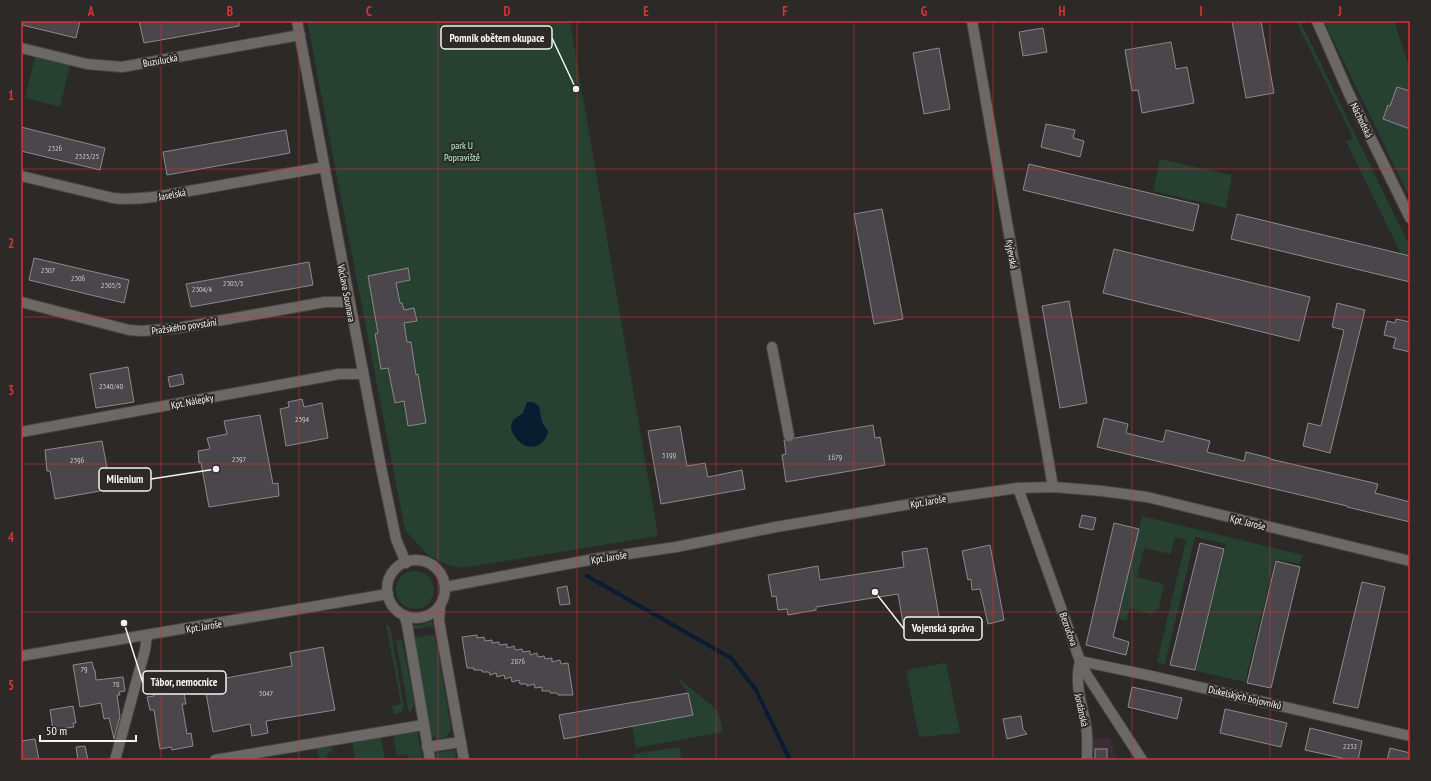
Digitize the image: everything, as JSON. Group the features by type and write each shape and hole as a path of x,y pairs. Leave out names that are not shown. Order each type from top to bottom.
{"street":[{"name":"Václava Soumara","path":"297,21 362,374 396,539 406,563"},
{"name":"Kyjevská","path":"972,21 1053,487"},
{"name":"Náchodská","path":"1316,21 1349,94 1410,218"},
{"name":"Buzulucká","path":"21,48 87,64 122,67 300,35"},
{"name":"Jaselská","path":"21,176 113,198 134,199 161,196 324,167"},
{"name":"Pražského povstání","path":"21,302 129,330 142,331 178,328 325,302 349,302"},
{"path":"772,347 789,436"},
{"name":"Kpt. Nálepky","path":"21,432 206,399 323,376 362,374"},
{"name":"Kpt. Jaroše","path":"445,587 594,559 676,547 934,500 1018,488 1053,487 1102,491 1147,498 1410,561"},
{"name":"Bezručova","path":"1018,488 1080,661 1087,675 1142,760"},
{"path":"440,606 434,612 420,618 412,618 404,615 393,606 388,594 388,584 391,575 397,568 406,563 419,561 432,565 443,579 445,594 440,606 439,621 464,760"},
{"name":"Kpt. Jaroše","path":"21,656 388,594"},
{"path":"404,615 407,624 430,760"},
{"path":"115,760 145,650 147,635"},
{"name":"Dukelských bojovníků","path":"1080,661 1410,736"},
{"name":"Jordánská","path":"1080,661 1077,672 1078,687 1087,728 1087,760"},
{"path":"215,760 423,725"},
{"path":"427,747 461,742"}],"shaded area":[{"path":"1092,738 1110,738 1117,760 1091,760"}],"green space":[{"name":"park U Popraviště","path":"307,21 570,21 658,536 462,568 448,565 428,555 405,530"},
{"path":"1296,21 1300,21 1410,247 1410,256 1401,254 1346,141 1353,138"},
{"path":"1324,21 1395,21 1410,69 1410,198"},
{"path":"35,57 70,65 60,107 25,98"},
{"path":"1160,159 1232,175 1226,208 1153,191"},
{"path":"1142,516 1303,555 1299,564 1275,559 1245,682 1196,671 1226,544 1195,537 1165,664 1157,662 1186,540 1175,537 1171,554 1144,548 1137,577 1164,584 1159,608 1151,614 1130,608 1126,621 1117,618"},
{"path":"415,571 425,574 431,580 434,590 431,600 425,606 415,609 405,606 399,600 396,590 399,580 405,574"},
{"path":"432,621 433,626 411,630 410,625 422,625"},
{"path":"386,624 390,627 404,707 401,713 394,714 392,706 401,704"},
{"path":"435,634 451,729 447,736 438,739 429,733 413,638"},
{"path":"402,640 414,702 413,708 409,713 396,641"},
{"path":"946,663 960,733 919,737 906,670"},
{"path":"677,677 718,711 723,732 636,748 632,726 692,715 688,693"},
{"path":"417,731 423,760 409,760 408,754 397,756 393,735"},
{"path":"381,737 385,758 374,760 355,760 352,742"},
{"path":"679,747 682,760 634,760 633,754"},
{"path":"316,748 333,748 324,760 316,760 319,759"},
{"path":"455,750 456,760 434,760 433,753"}],"water":[{"path":"527,402 533,402 539,406 542,422 548,431 544,441 531,447 524,445 515,437 511,426 515,418 523,413"}],"building":[{"path":"23,21 80,21 76,38 22,25"},
{"path":"139,21 239,21 239,26 144,43"},
{"path":"1232,21 1261,21 1274,93 1246,98"},
{"path":"1043,28 1047,52 1023,56 1019,32"},
{"path":"1171,42 1176,69 1187,67 1194,103 1142,113 1138,90 1132,91 1125,50"},
{"path":"939,48 950,109 924,114 913,53"},
{"path":"1397,87 1410,91 1410,129 1383,119 1388,105 1390,106"},
{"path":"1046,124 1075,130 1073,138 1084,141 1080,157 1041,147"},
{"path":"21,127 105,148 100,170 21,151"},
{"path":"286,130 290,153 167,175 163,152"},
{"path":"1029,164 1199,205 1193,231 1023,190"},
{"path":"882,209 903,319 874,324 854,214"},
{"path":"1237,214 1410,256 1410,282 1231,239"},
{"path":"1114,249 1310,297 1299,341 1103,293"},
{"path":"34,258 129,280 124,303 29,280"},
{"path":"309,262 313,285 191,307 186,284"},
{"path":"408,268 410,280 396,283 400,303 402,303 404,310 414,308 417,321 404,323 407,342 411,342 426,423 408,426 404,401 395,403 388,368 381,369 375,334 378,333 368,276"},
{"path":"1069,301 1087,403 1060,408 1042,306"},
{"path":"1337,303 1365,310 1330,453 1303,446 1308,423 1321,426 1344,330 1332,327"},
{"path":"1396,319 1410,322 1410,352 1393,348 1396,338 1384,335 1387,321 1395,323"},
{"path":"128,367 134,402 96,408 90,374"},
{"path":"182,374 184,384 170,387 168,377"},
{"path":"302,399 304,407 322,403 328,438 286,446 280,409 289,407 288,402"},
{"path":"260,415 273,484 278,483 279,496 209,507 201,463 199,463 198,451 210,449 207,438 227,434 224,421"},
{"path":"1104,418 1128,424 1126,433 1163,442 1166,430 1210,441 1207,452 1244,461 1246,452 1378,484 1375,493 1410,502 1410,522 1097,447"},
{"path":"873,425 875,438 880,437 885,465 786,482 782,455 786,454 784,440 790,442 795,438"},
{"path":"680,426 687,466 705,463 708,477 742,470 745,489 661,504 648,431"},
{"path":"102,441 111,489 55,499 50,471 47,471 45,450"},
{"path":"1082,515 1096,518 1093,530 1079,527"},
{"path":"1114,523 1139,529 1113,637 1129,642 1126,655 1086,645"},
{"path":"1200,543 1224,549 1195,670 1170,665"},
{"path":"990,545 1004,620 988,624 980,589 972,590 971,579 968,580 962,551"},
{"path":"927,548 941,628 905,634 898,594 816,607 816,610 788,615 787,609 778,610 776,596 772,597 768,575 818,566 820,580 904,567 902,552"},
{"path":"1276,561 1300,567 1271,688 1247,683"},
{"path":"1362,582 1385,587 1358,708 1333,703"},
{"path":"567,586 570,604 560,605 557,588"},
{"path":"477,635 477,638 484,637 485,641 492,640 492,643 499,642 499,645 507,644 507,648 514,646 515,650 522,649 523,652 530,651 530,655 537,653 538,657 544,656 545,659 552,658 552,662 560,660 561,664 568,663 573,695 558,695 557,693 550,693 550,691 542,691 542,687 535,688 534,684 527,686 527,684 520,684 519,680 512,682 511,677 505,679 504,675 497,677 496,673 490,675 489,672 474,670 474,668 467,668 462,637"},
{"path":"323,647 335,710 266,721 268,733 252,736 250,724 213,732 204,682 292,666 290,653"},
{"path":"92,662 96,680 123,677 125,691 119,692 120,695 117,695 120,716 114,739 109,718 104,719 101,703 80,707 73,665"},
{"path":"181,676 186,704 182,704 187,734 191,733 193,746 172,750 171,747 160,749 154,710 150,710 147,697 154,696 152,687 172,684 171,678"},
{"path":"1132,687 1182,698 1177,719 1128,707"},
{"path":"688,693 693,715 564,739 559,715"},
{"path":"73,706 76,723 73,723 74,727 53,730 50,710"},
{"path":"1225,709 1287,723 1281,747 1220,733"},
{"path":"1021,716 1023,729 1027,734 1007,739 1003,719"},
{"path":"1310,728 1362,741 1358,760 1351,760 1305,750"},
{"path":"35,739 39,760 21,760 21,741"},
{"path":"85,746 88,760 78,760 76,747"},
{"path":"1390,748 1410,753 1410,760 1387,760"},
{"path":"1095,749 1107,749 1107,760 1095,760"}],"waterway":[{"path":"587,576 731,658 756,690 790,760"}],"place":[{"name":"Pomník obětem okupace","path":"576,89"},
{"name":"Milenium","path":"216,469"},
{"name":"Vojenská správa","path":"875,592"},
{"name":"Tábor, nemocnice","path":"124,623"}]}
